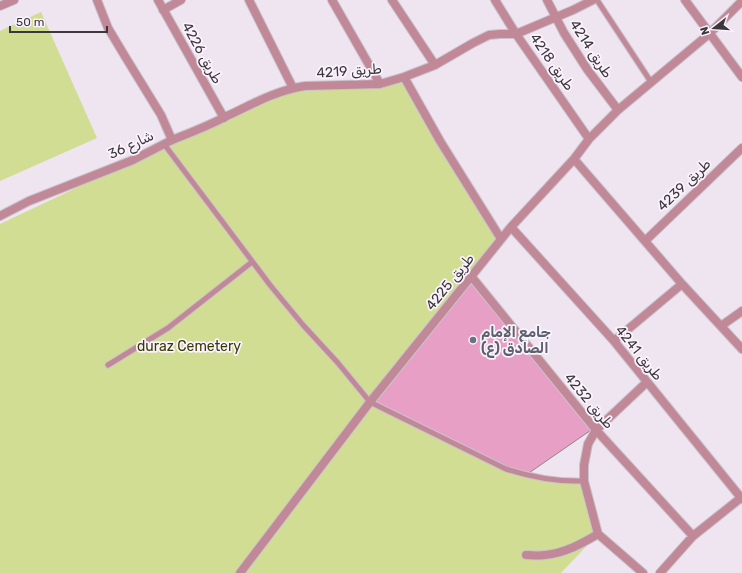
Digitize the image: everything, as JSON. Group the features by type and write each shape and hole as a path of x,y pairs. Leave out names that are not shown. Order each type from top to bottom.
{"street":[{"path":"0,6 14,0"},
{"name":"شارع 36","path":"0,216 29,202 133,160 168,142 161,115 108,28 98,0"},
{"name":"طريق 4226","path":"158,0 224,118"},
{"path":"164,10 181,0"},
{"path":"249,0 293,88"},
{"path":"332,0 380,84"},
{"path":"392,0 435,65"},
{"name":"طريق 4218","path":"495,0 516,34 589,139"},
{"name":"طريق 4214","path":"546,0 564,33 587,69 618,110"},
{"name":"طريق 4219","path":"168,142 224,118 280,91 315,86 380,84 404,78 435,65 489,35 516,34 593,0"},
{"path":"685,0 742,77"},
{"name":"طريق 4225","path":"240,573 370,402 511,227 574,158 589,139 618,110 709,34 742,1"},
{"path":"404,78 440,141 501,240"},
{"name":"طريق 4239","path":"645,241 742,148"},
{"path":"574,158 682,284 742,349"},
{"name":"طريق 4241","path":"511,227 614,341 742,498"},
{"name":"طريق 4232","path":"471,276 596,430 693,536"},
{"path":"614,341 682,284"},
{"path":"721,326 742,311"},
{"path":"643,573 598,534 584,481 584,465 588,444 596,430 647,382"},
{"path":"660,573 693,536 742,498"},
{"path":"526,555 544,555 562,552 579,546 598,534"}],"lane":[{"path":"597,0 651,82"},
{"path":"168,142 252,262 303,325 338,363 370,402 506,469 541,478 584,481"},
{"path":"108,365 168,328 252,262"}],"green space":[{"path":"41,12 97,138 0,181 0,31"},
{"name":"duraz Cemetery","path":"404,77 501,239 370,402 453,443 526,475 584,481 598,534 561,573 0,573 0,224 224,118 293,88"}],"building":[{"name":"جامع الإمام الصادق (ع)","path":"471,276 594,428 526,475 374,404"}],"place":[{"name":"جامع الإمام الصادق (ع)","path":"473,340"}]}
